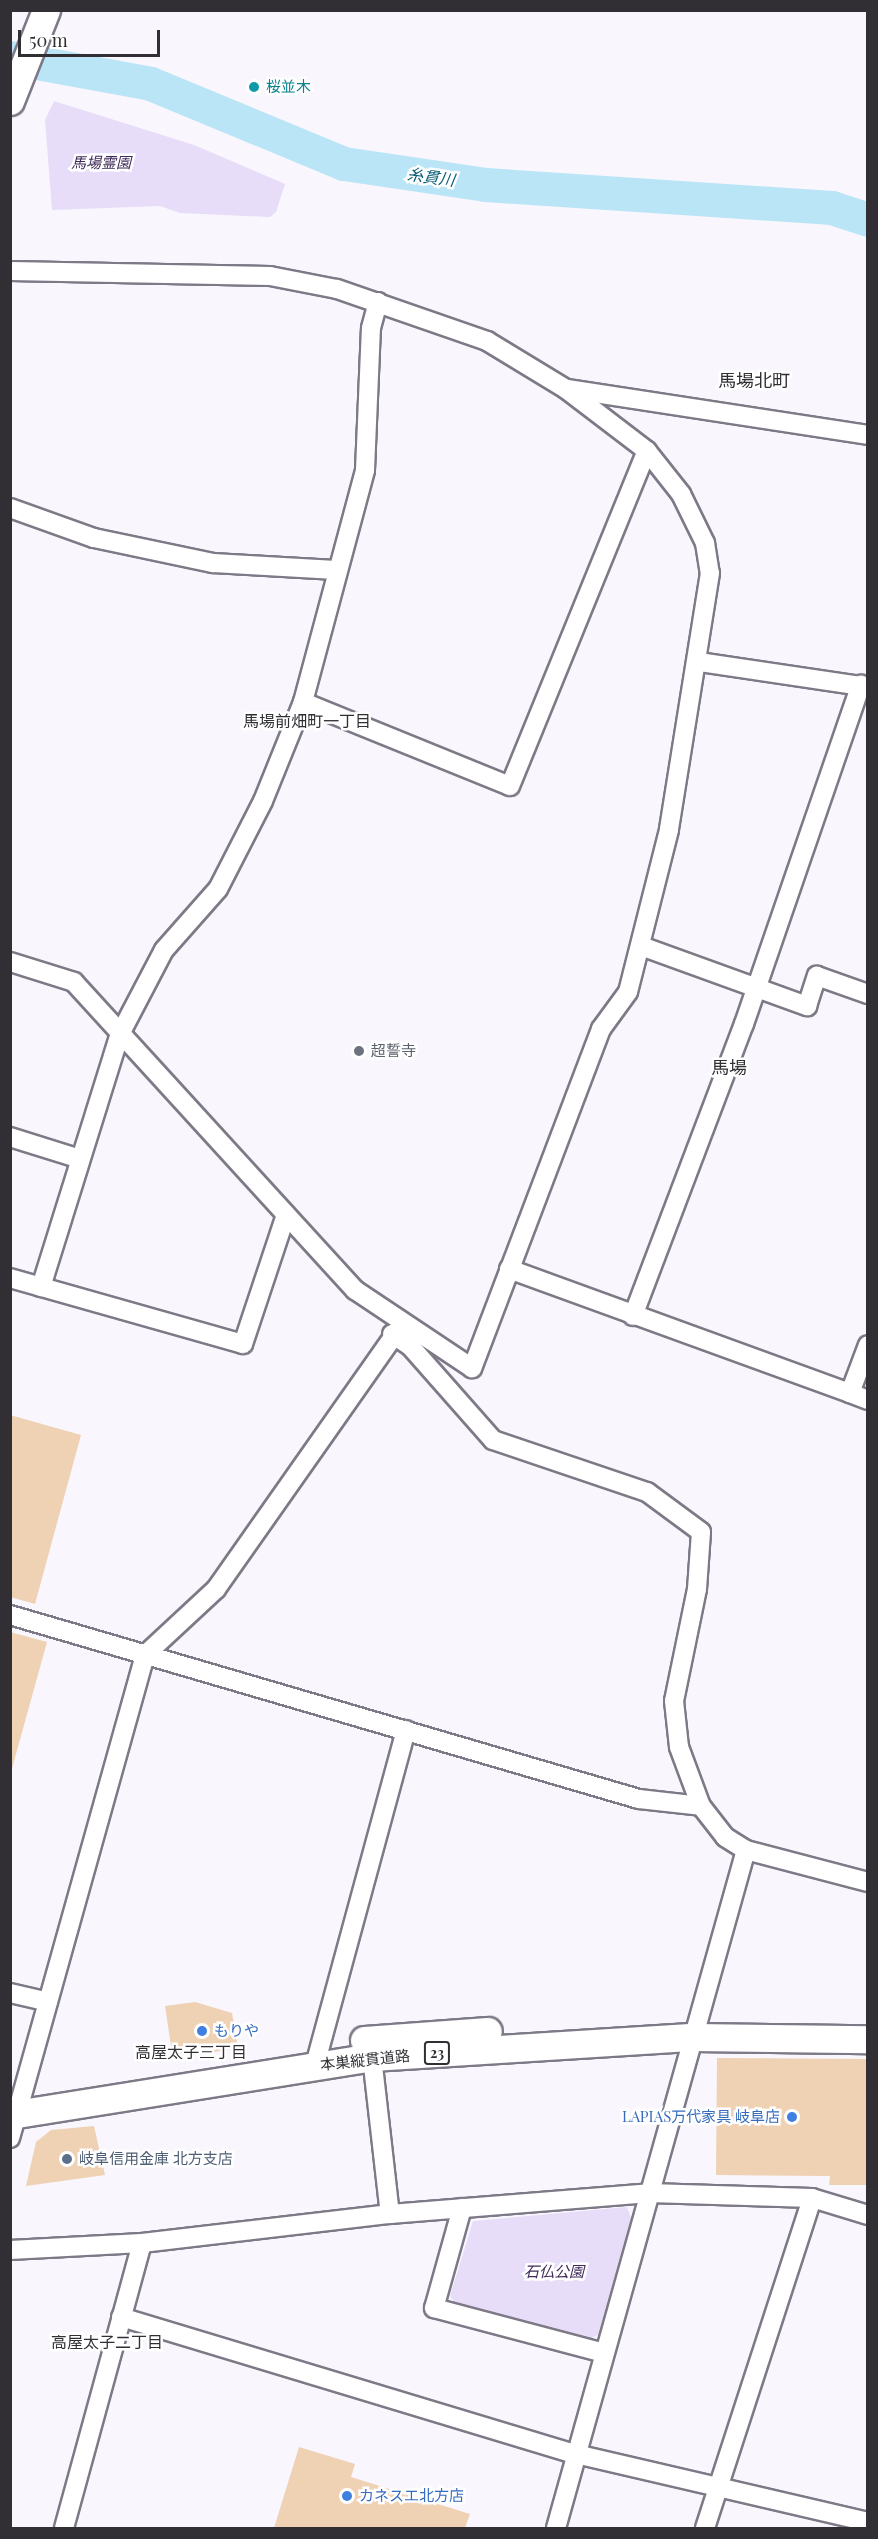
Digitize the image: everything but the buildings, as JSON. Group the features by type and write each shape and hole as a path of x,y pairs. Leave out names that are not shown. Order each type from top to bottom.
{"main road":[{"path":"13,95 44,15"},
{"name":"本巣縦貫道路","path":"14,2111 315,2056 404,2036 867,2022"},
{"name":"本巣縦貫道路","path":"315,2056 372,2057 695,2029 867,2039"}],"street":[{"path":"10,271 270,276 378,302 487,341 566,388 648,451 681,494 705,543 710,573 699,662 669,830 628,992 601,1029 471,1368 396,1330"},
{"path":"41,1287 120,1034 164,950 218,889 263,801 303,702 336,570 365,470 372,328 378,302"},
{"path":"566,388 867,435"},
{"path":"303,702 510,786 648,451"},
{"path":"12,514 94,538 204,562 336,570"},
{"path":"633,1316 744,1024 753,986 864,686 699,662"},
{"path":"641,946 807,1006 817,976 867,994"},
{"path":"10,962 74,982 355,1290 396,1330 493,1440 647,1492 701,1532 697,1589 674,1701 679,1747 701,1806 725,1837 746,1850 867,1882"},
{"path":"10,1137 80,1159"},
{"path":"10,1278 243,1344 286,1215"},
{"path":"510,1269 867,1400"},
{"path":"14,2111 48,2002 145,1655 216,1589 396,1330"},
{"path":"850,1393 867,1346"},
{"path":"10,1615 639,1799 701,1806"},
{"path":"315,2056 406,1730"},
{"path":"556,2529 746,1850"},
{"path":"10,1993 48,2002"},
{"path":"372,2057 390,2214"},
{"path":"10,2250 142,2243 390,2214 649,2193 812,2198 867,2215"},
{"path":"705,2529 812,2198"},
{"path":"462,2208 434,2308 604,2353"},
{"path":"64,2529 142,2243"},
{"path":"121,2317 576,2454 718,2483 867,2522"}],"green space":[{"name":"馬場霊園","path":"54,101 194,145 285,184 276,212 270,217 180,213 160,206 52,210 45,120"},
{"name":"石仏公園","path":"627,2207 631,2218 598,2335 585,2341 457,2306 450,2296 473,2221"}],"waterway":[{"name":"糸貫川","path":"10,58 151,84 344,164 486,185 832,208 868,220"}],"place":[{"name":"桜並木","path":"254,87"},
{"name":"超誓寺","path":"359,1051"},
{"name":"もりや","path":"202,2031"},
{"name":"LAPIAS万代家具 岐阜店","path":"792,2117"},
{"name":"岐阜信用金庫 北方支店","path":"67,2159"},
{"name":"カネスエ北方店","path":"347,2496"}],"district":[{"name":"馬場北町","path":"754,380"},
{"name":"馬場前畑町一丁目","path":"307,721"},
{"name":"馬場","path":"729,1067"},
{"name":"高屋太子三丁目","path":"191,2052"},
{"name":"高屋太子二丁目","path":"107,2342"}]}
